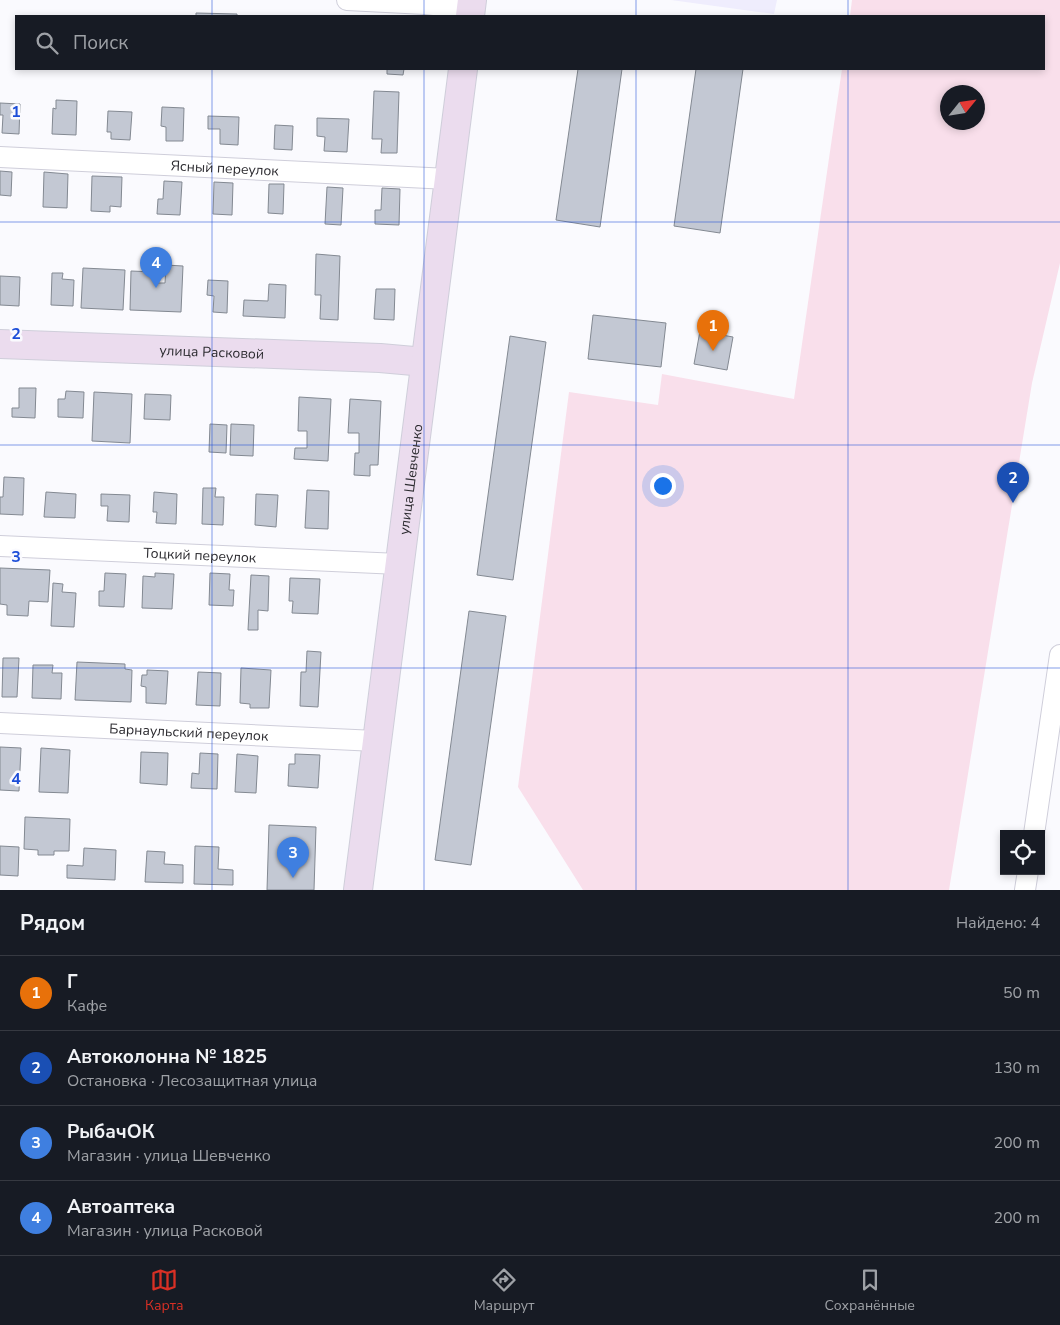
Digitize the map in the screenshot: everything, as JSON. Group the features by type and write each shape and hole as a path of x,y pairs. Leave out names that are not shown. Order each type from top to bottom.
{"main road":[{"name":"улица Шевченко","path":"358,890 463,70"},
{"name":"улица Расковой","path":"0,344 380,358 425,362"}],"street":[{"path":"347,0 471,8"},
{"name":"Ясный переулок","path":"0,157 449,179"},
{"name":"Тоцкий переулок","path":"0,546 399,564"},
{"path":"1035,830 1060,656"},
{"name":"Барнаульский переулок","path":"0,723 376,741"},
{"path":"1025,890 1027,875"}],"shaded area":[{"path":"671,0 777,0 774,14"},
{"path":"852,0 1060,0 1060,263 1032,383 949,890 583,890 518,787 569,392 658,405 662,374 794,399 842,70 1045,70 1045,15 850,15"}],"building":[{"path":"196,13 237,14 237,15 196,15"},
{"path":"387,70 404,70 403,75 387,74"},
{"path":"578,70 622,70 600,227 556,220"},
{"path":"696,70 743,70 720,233 674,226"},
{"path":"374,91 399,92 397,153 381,153 382,139 372,139"},
{"path":"56,100 77,101 76,135 52,134 53,108 56,109"},
{"path":"0,103 20,104 19,134 2,133 3,115 0,115"},
{"path":"162,107 184,108 183,141 166,141 166,127 161,126"},
{"path":"108,111 132,112 130,140 111,139 111,132 107,132"},
{"path":"208,116 239,117 238,145 220,144 220,129 208,129"},
{"path":"317,118 349,119 347,152 324,151 325,137 317,136"},
{"path":"275,125 293,126 292,150 274,149"},
{"path":"0,171 12,172 11,196 0,195"},
{"path":"44,172 68,174 67,208 43,207"},
{"path":"92,176 122,177 121,207 110,206 110,212 91,211"},
{"path":"164,181 182,182 180,215 157,214 158,199 163,199"},
{"path":"214,182 233,183 232,215 213,214"},
{"path":"269,184 284,184 283,214 268,213"},
{"path":"327,187 343,188 341,225 325,224"},
{"path":"382,188 400,189 399,225 375,224 375,210 381,210"},
{"path":"316,254 340,256 338,320 320,319 321,295 315,295"},
{"path":"166,265 183,266 181,312 130,310 131,271 155,272 154,283 165,283"},
{"path":"83,268 125,270 123,310 81,308"},
{"path":"52,273 63,273 62,279 74,280 73,306 51,305"},
{"path":"0,276 20,277 19,306 0,305"},
{"path":"208,280 228,281 227,313 213,312 214,296 207,295"},
{"path":"269,284 286,285 285,318 243,316 244,300 268,301"},
{"path":"376,289 395,289 394,320 374,319"},
{"path":"593,315 666,323 661,367 588,359"},
{"path":"700,331 733,337 727,370 694,364"},
{"path":"510,336 546,342 513,580 477,575"},
{"path":"19,388 36,388 35,418 12,417 12,408 19,408"},
{"path":"66,391 84,392 83,418 58,417 58,399 65,399"},
{"path":"94,392 132,394 130,443 92,441"},
{"path":"145,394 171,395 170,420 144,419"},
{"path":"299,397 331,399 328,461 294,459 295,448 307,448 307,431 298,431"},
{"path":"350,399 381,401 378,465 370,465 370,476 354,475 355,453 359,453 359,433 348,433"},
{"path":"210,424 227,425 226,453 209,452"},
{"path":"231,424 254,425 253,456 230,455"},
{"path":"4,477 24,478 23,515 0,514 0,497 3,497"},
{"path":"203,488 216,488 215,497 224,497 223,525 202,524"},
{"path":"307,490 329,491 328,529 305,528"},
{"path":"46,492 76,494 75,518 44,517"},
{"path":"154,492 177,494 176,524 156,523 157,512 153,512"},
{"path":"101,494 130,495 129,522 107,521 108,506 101,506"},
{"path":"256,494 278,495 276,527 255,525"},
{"path":"0,568 50,570 48,602 29,601 28,616 7,615 7,605 0,604"},
{"path":"105,573 126,574 124,607 99,606 99,591 104,591"},
{"path":"155,573 174,574 172,609 142,608 143,576 155,577"},
{"path":"210,573 230,574 229,590 234,590 233,606 209,605"},
{"path":"251,575 269,576 268,611 258,610 258,630 248,630"},
{"path":"290,578 320,579 318,614 292,613 293,601 289,601"},
{"path":"53,583 63,584 62,592 76,593 74,627 51,626"},
{"path":"469,611 506,616 471,865 435,860"},
{"path":"307,651 321,652 318,707 300,706 301,672 306,672"},
{"path":"3,658 19,658 17,697 2,697"},
{"path":"77,662 125,664 125,669 132,670 131,702 75,700"},
{"path":"33,665 53,665 52,673 62,673 61,699 32,698"},
{"path":"241,668 271,670 269,708 250,708 250,704 240,703"},
{"path":"147,670 168,671 166,704 146,703 146,687 141,686 142,675 147,675"},
{"path":"198,672 221,673 220,706 196,705"},
{"path":"0,747 21,748 19,791 0,790"},
{"path":"41,748 70,750 68,793 39,792"},
{"path":"141,752 168,753 167,785 140,783"},
{"path":"200,753 218,754 217,789 191,788 192,773 199,774"},
{"path":"237,754 258,756 256,793 235,792"},
{"path":"295,754 320,755 318,788 288,786 289,764 295,764"},
{"path":"25,817 70,819 69,851 54,851 54,855 38,855 38,850 24,849"},
{"path":"269,825 316,827 314,890 267,890"},
{"path":"0,846 19,847 18,876 0,875"},
{"path":"195,846 219,847 218,869 233,870 233,885 194,884"},
{"path":"84,848 116,850 115,880 67,878 67,865 83,866"},
{"path":"147,851 165,852 164,864 183,865 183,883 145,882"}],"place":[{"name":"Автоаптека","path":"156,288"},
{"name":"Г","path":"713,351"},
{"name":"Автоколонна № 1825","path":"1013,503"},
{"name":"РыбачОК","path":"293,878"}]}
